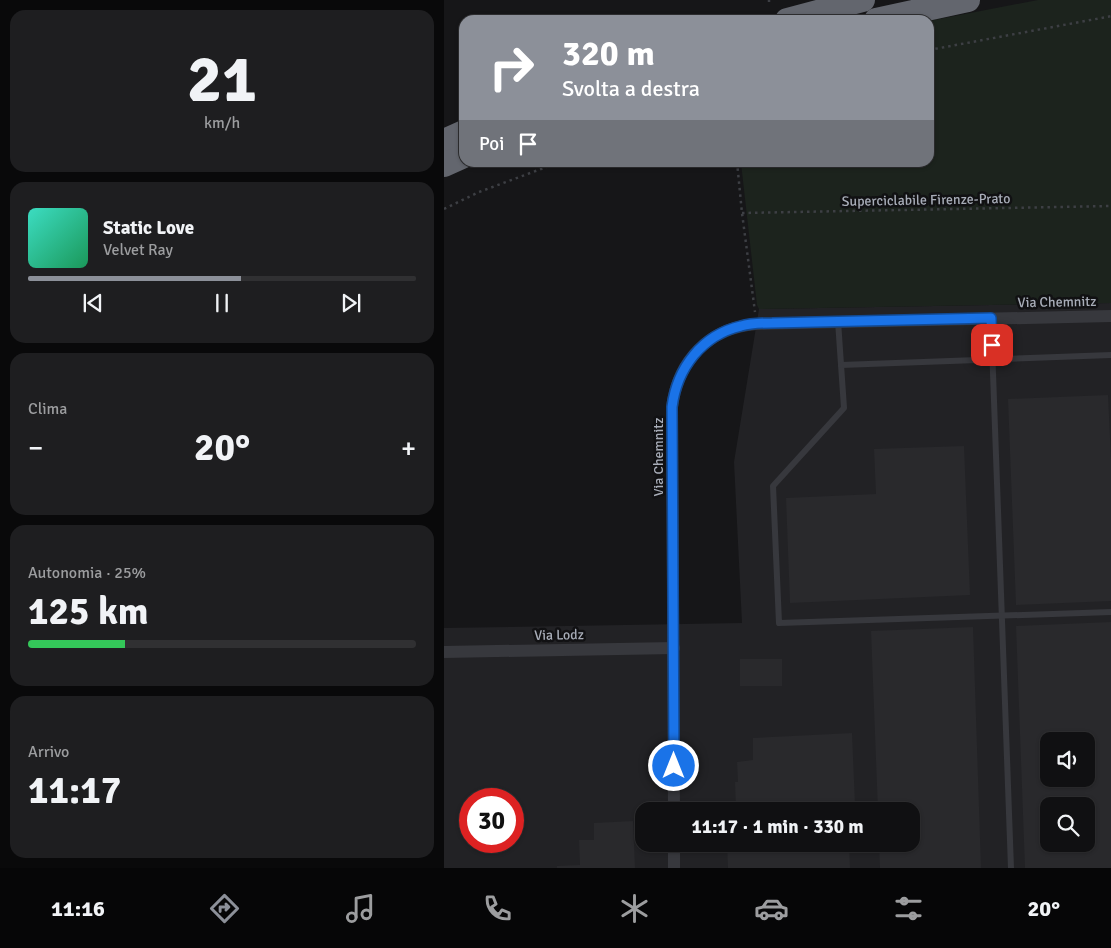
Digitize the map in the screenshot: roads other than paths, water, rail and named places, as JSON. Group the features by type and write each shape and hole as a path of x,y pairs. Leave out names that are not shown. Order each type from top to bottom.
{"highway":[{"path":"806,15 863,0"},
{"path":"899,15 968,0"},
{"path":"444,141 459,134"},
{"path":"444,165 459,158"}],"street":[{"name":"Via Chemnitz","path":"674,802 672,407 678,379 685,367 706,342 717,334 732,328 756,324 1111,316"},
{"name":"Via Lodz","path":"444,652 674,648"},
{"path":"674,852 674,868"}],"lane":[{"path":"991,318 1011,868"},
{"path":"838,321 844,408 773,486 779,623 1111,612"},
{"path":"841,365 1111,355"}]}
